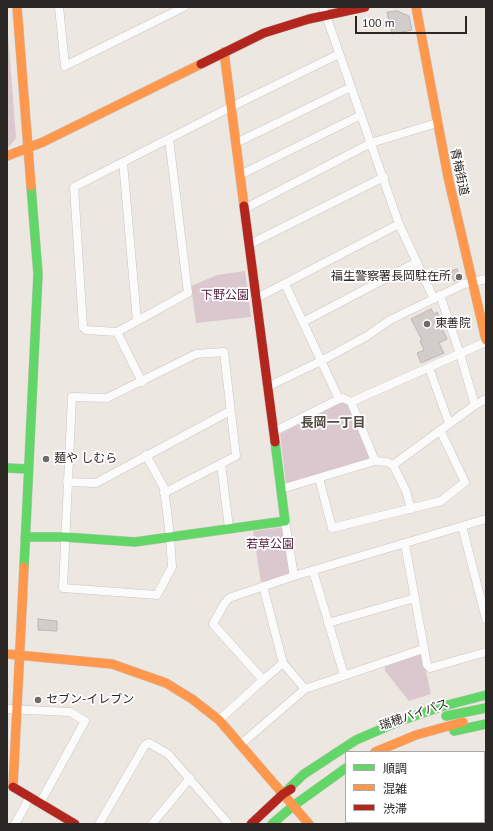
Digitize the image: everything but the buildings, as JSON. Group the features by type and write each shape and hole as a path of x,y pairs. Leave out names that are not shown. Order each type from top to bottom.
{"main road":[{"path":"17,7 38,274 27,469 19,655 12,709 10,788 30,797 70,823"},
{"path":"7,156 29,148 224,52 279,28 324,11 365,7"},
{"name":"青梅街道","path":"416,7 436,123 486,309"},
{"name":"青梅街道","path":"425,7 446,133 478,280 486,341"},
{"path":"25,537 64,537 135,542 285,521 224,52"},
{"path":"7,468 27,469"},
{"path":"7,654 83,660 125,667 166,683 192,699 219,720 309,824"},
{"path":"251,824 304,774 356,740 400,721 440,707 486,695"},
{"name":"瑞穂バイパス","path":"354,751 407,728 433,720 486,708"},
{"name":"瑞穂バイパス","path":"377,751 416,735 458,723 486,718"},
{"path":"399,751 449,733 486,724"},
{"path":"283,794 345,756"},
{"path":"272,824 293,806 345,769"},
{"path":"293,806 312,798 345,779"}],"street":[{"path":"61,8 65,66 184,7"},
{"path":"324,11 400,224 417,262 437,297 460,354 475,405"},
{"path":"169,139 189,290 186,295 117,332 86,330 83,327 74,187 123,162 169,139 232,108 339,54"},
{"path":"236,143 351,87"},
{"path":"240,175 361,115"},
{"path":"244,209 371,143 436,123"},
{"path":"123,162 137,320"},
{"path":"250,244 384,177"},
{"path":"255,299 400,224"},
{"path":"303,322 417,262"},
{"path":"267,387 321,361 367,336 390,320 437,297 478,280"},
{"path":"286,284 339,399"},
{"path":"117,332 142,382"},
{"path":"351,402 486,341"},
{"path":"146,455 164,493 170,536 172,567 157,595 63,588 64,537 72,397 107,398 196,354 224,352 230,411 237,453 234,457 164,493"},
{"path":"429,368 449,423"},
{"path":"273,432 343,398 351,402 375,461"},
{"path":"393,465 449,423 486,399"},
{"path":"67,482 96,483 230,411"},
{"path":"319,478 332,528 441,501 465,482 440,430"},
{"path":"281,489 375,461 387,462 393,465 406,491 411,509"},
{"path":"220,464 229,528"},
{"path":"263,680 213,624 229,598 294,576 486,519"},
{"path":"285,521 294,576"},
{"path":"462,526 486,619"},
{"path":"404,544 427,665 430,668 486,652"},
{"path":"313,571 344,675"},
{"path":"263,586 283,663 305,689"},
{"path":"328,623 415,598"},
{"path":"241,744 305,689 423,649"},
{"path":"219,720 283,663"},
{"path":"12,709 70,712 85,721 40,803"},
{"path":"99,824 147,744 168,754 228,822 226,824"},
{"path":"152,824 190,778"},
{"path":"16,824 30,797"}],"green space":[{"path":"7,20 16,138 10,146 7,147"},
{"name":"下野公園","path":"245,271 251,317 196,323 191,286 217,275"},
{"path":"344,401 348,402 371,457 370,460 289,485 286,483 280,434"},
{"name":"若草公園","path":"284,527 290,571 289,575 261,583 253,531"},
{"path":"422,654 431,694 409,701 385,671 385,665"}],"traffic: fast":[{"path":"24,567 38,274 31,186"},
{"path":"25,537 64,537 135,542 285,521 275,442"},
{"path":"7,468 27,469"},
{"path":"283,794 304,774 356,740 400,721 440,707 486,695"},
{"path":"446,716 486,708"},
{"path":"454,731 486,724"},
{"path":"272,824 293,806 345,769"}],"traffic: slow":[{"path":"17,7 31,186"},
{"path":"416,7 448,177 486,340"},
{"path":"224,52 244,206"},
{"path":"7,156 43,142 201,64"},
{"path":"13,787 24,567"},
{"path":"7,654 112,664 166,683 192,699 219,720 309,824"},
{"path":"377,751 416,735 463,722"}],"traffic: jam":[{"path":"201,64 264,33 309,19 365,7"},
{"path":"244,206 275,442"},
{"path":"13,787 75,824"},
{"path":"251,824 283,794 291,789"}],"place":[{"name":"福生警察署長岡駐在所","path":"459,277"},
{"name":"東善院","path":"427,324"},
{"name":"麺や しむら","path":"46,459"},
{"name":"セブン-イレブン","path":"38,700"}],"district":[{"name":"長岡一丁目","path":"333,423"}]}
